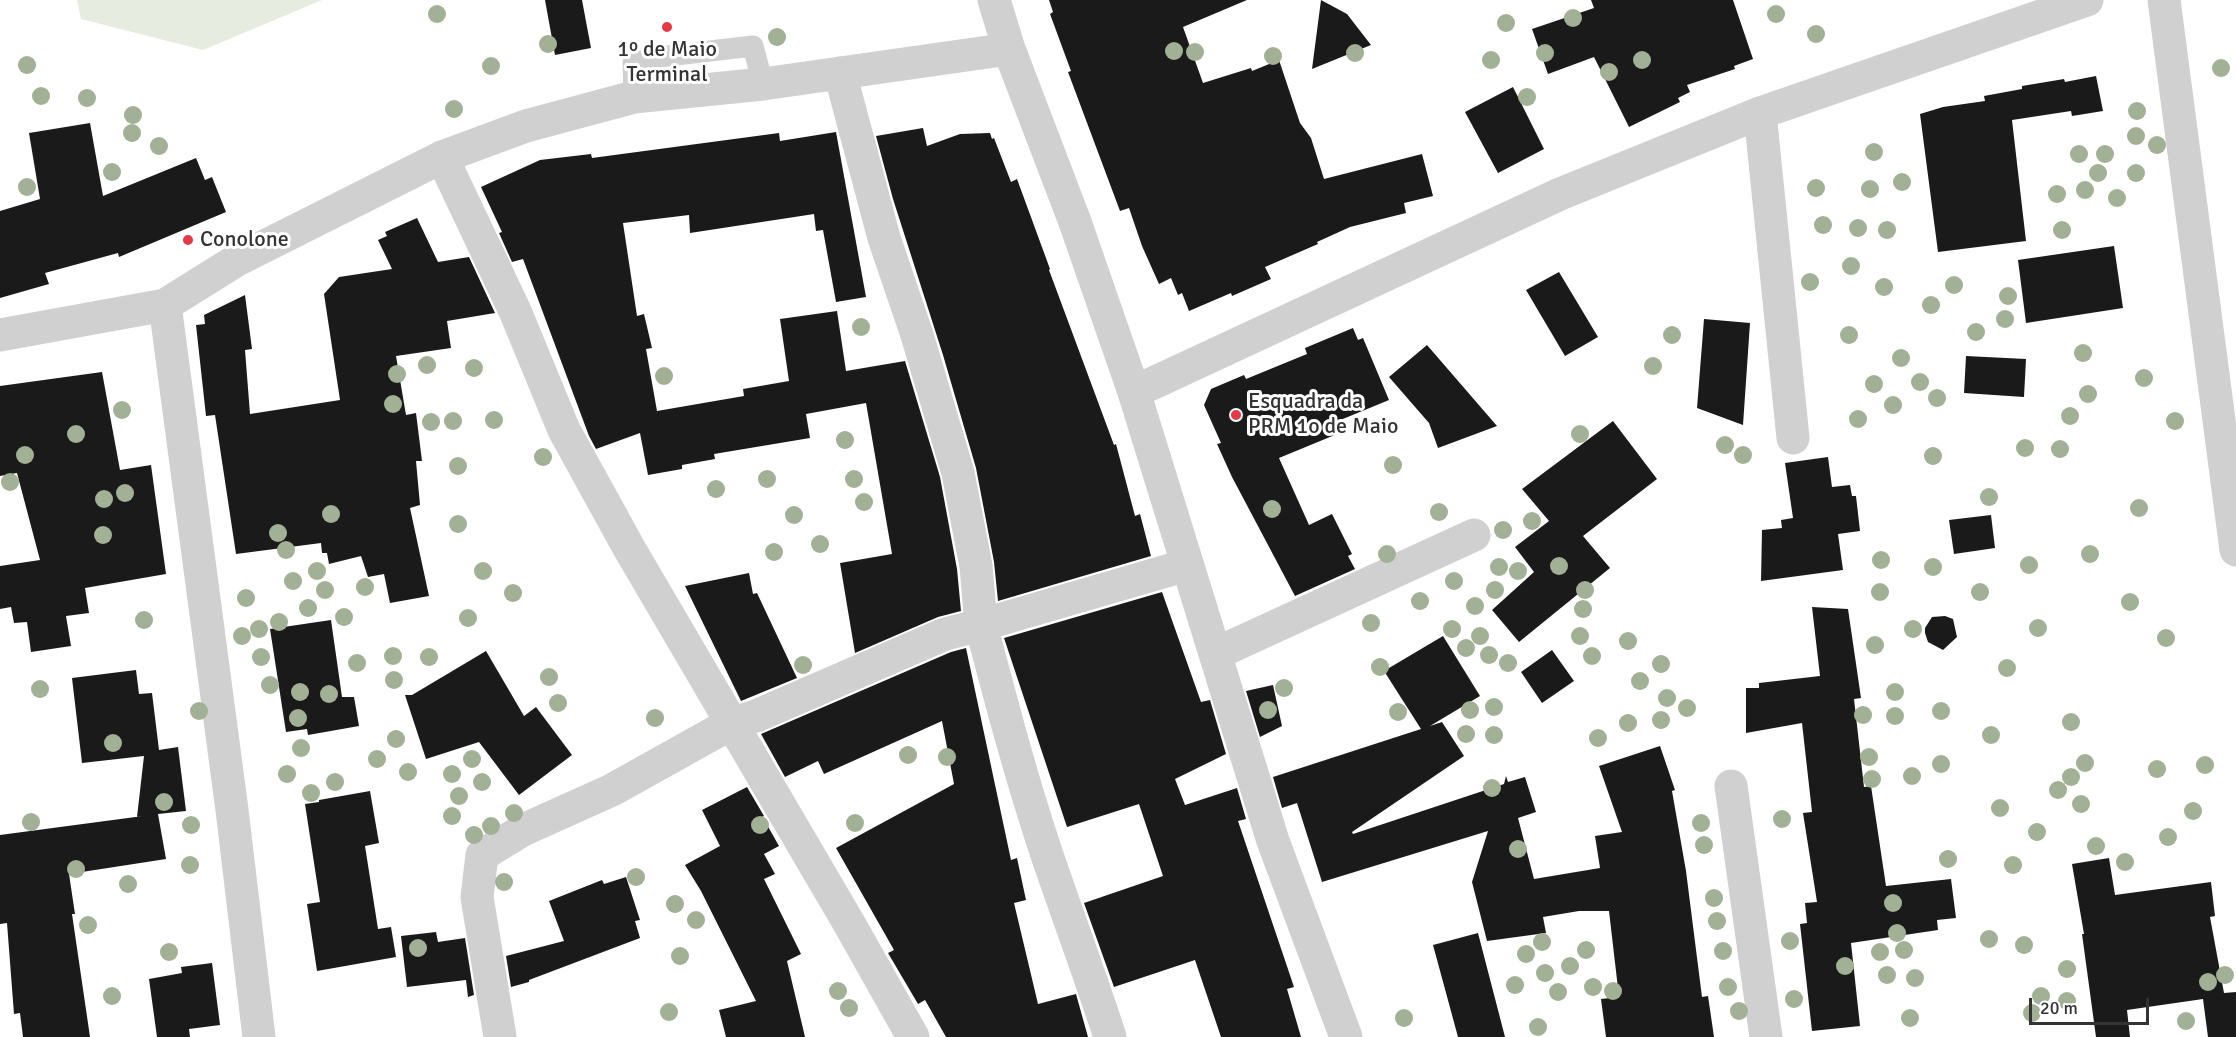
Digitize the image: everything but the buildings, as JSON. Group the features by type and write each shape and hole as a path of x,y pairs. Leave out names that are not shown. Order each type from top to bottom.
{"street":[{"path":"994,0 1009,49 1075,222 1134,392 1272,841 1346,1037"},
{"path":"1134,392 1560,194 1760,113 2087,0"},
{"path":"2164,0 2236,550"},
{"path":"0,335 165,305 237,260 442,157 526,126 634,97 763,84 1009,49"},
{"path":"840,73 884,238 917,335 958,473 976,566 981,625 1014,750 1046,853 1110,1037"},
{"path":"1760,113 1793,438"},
{"path":"442,157 515,311 564,430 629,548 913,1037"},
{"path":"165,305 231,798 259,1037"},
{"path":"1215,654 1474,535"},
{"path":"500,1037 477,897 482,855 522,830 612,790 732,723 756,716 945,634 1187,565"},
{"path":"1731,786 1766,1037"}],"shaded area":[{"path":"77,0 322,0 203,50 81,19"}],"place":[{"name":"1º de Maio Terminal","path":"667,27"},
{"name":"Conolone","path":"188,240"},
{"name":"Esquadra da PRM 1o de Maio","path":"1236,415"}]}
